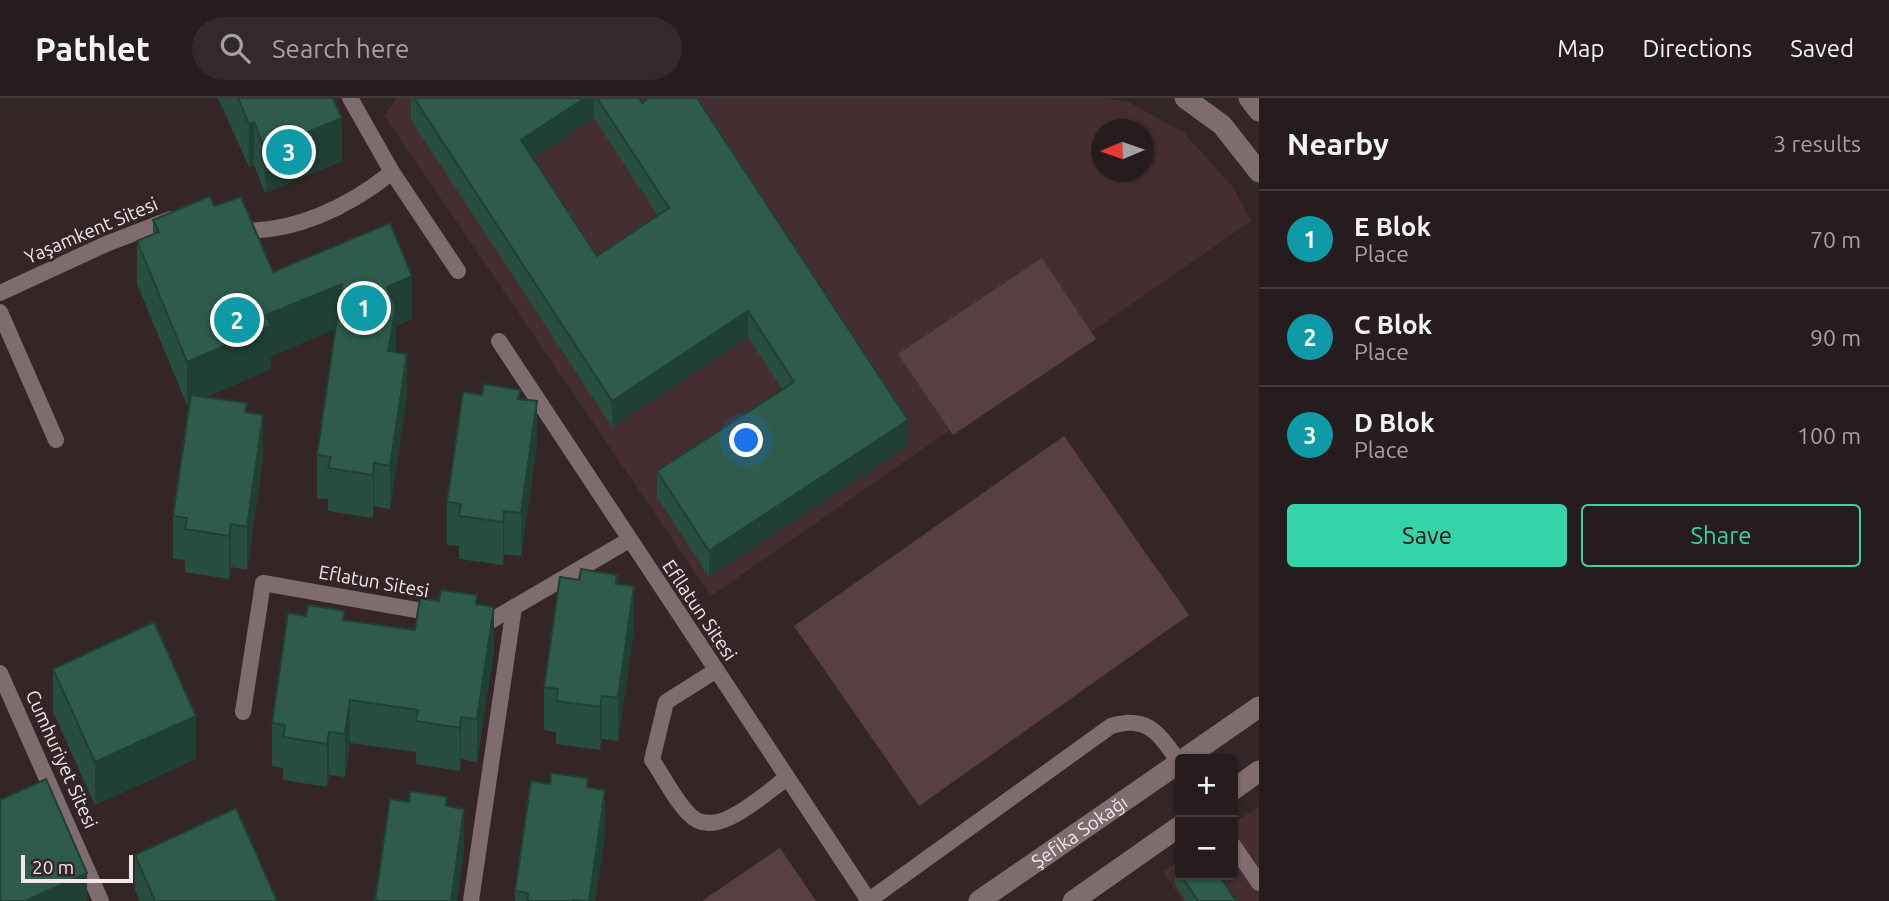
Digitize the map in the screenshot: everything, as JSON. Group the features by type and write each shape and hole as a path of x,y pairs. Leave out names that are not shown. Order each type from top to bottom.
{"street":[{"path":"1185,98 1222,125 1259,172"},
{"path":"1249,98 1259,111"},
{"name":"Şefika Sokağı","path":"1192,754 1259,707"},
{"name":"Şefika Sokağı","path":"979,901 1175,766"},
{"path":"1238,786 1259,771"},
{"path":"1073,901 1175,830"}],"lane":[{"path":"350,98 392,173 458,271"},
{"path":"223,226 246,231 282,226 320,215 360,198 392,173"},
{"name":"Yaşamkent Sitesi","path":"0,293 106,244 191,212"},
{"path":"0,312 56,440"},
{"name":"Efllatun Sitesi","path":"499,341 869,901"},
{"name":"Eflatun Sitesi","path":"243,712 263,583 487,622 629,540"},
{"path":"471,901 477,813 514,607"},
{"path":"715,671 666,702 652,760 688,814 706,824 721,823 787,778"},
{"name":"Cumhuriyet Sitesi","path":"0,673 101,901"},
{"path":"869,901 1111,726 1131,722 1151,726 1175,755"},
{"path":"1238,852 1259,883"}],"shaded area":[{"path":"397,98 1107,98 1129,102 1184,133 1232,186 1251,221 711,596 384,115"},
{"path":"1042,258 1096,339 953,435 898,354"},
{"path":"1064,436 1189,615 919,806 794,626"},
{"path":"1259,806 1259,901 1183,901 1163,872 1175,864 1175,880 1238,880 1238,821"},
{"path":"780,848 816,901 702,901"}],"building":[{"path":"238,98 333,98 342,118 265,150 254,122 249,124"},
{"path":"414,98 585,98 521,140 597,256 669,208 597,98 639,98 642,103 649,98 697,98 908,420 709,551 657,471 794,382 748,311 612,401"},
{"path":"210,196 214,206 241,197 273,272 390,223 412,276 387,287 396,307 388,351 407,354 390,466 374,463 373,475 328,468 331,457 317,455 342,284 266,315 271,326 187,362 137,241 159,232 153,220"},
{"path":"484,384 520,390 518,399 537,401 521,513 504,511 503,522 459,516 461,504 447,502 463,392 482,395"},
{"path":"191,395 247,403 245,412 263,415 247,527 231,524 229,536 185,529 187,518 173,516"},
{"path":"581,569 617,575 616,584 634,586 618,698 602,696 600,707 556,701 558,689 544,687 560,577 579,580"},
{"path":"441,590 477,595 476,604 494,607 477,719 461,717 460,728 416,721 418,710 350,700 345,734 329,732 327,744 283,737 285,725 272,723 288,613 306,616 308,605 345,611 343,620 415,630 420,598 439,601"},
{"path":"154,622 196,716 95,762 53,669"},
{"path":"551,773 588,778 587,787 605,790 589,901 527,901 528,893 515,891 531,781 550,784"},
{"path":"46,779 87,873 25,901 0,901 0,800"},
{"path":"410,791 447,797 446,806 464,809 451,901 375,901 390,799 409,802"},
{"path":"236,808 277,901 155,901 135,855"},
{"path":"1184,880 1222,880 1236,901 1198,901"}],"place":[{"name":"D Blok","path":"289,152"},
{"name":"E Blok","path":"364,308"},
{"name":"C Blok","path":"237,320"}]}
